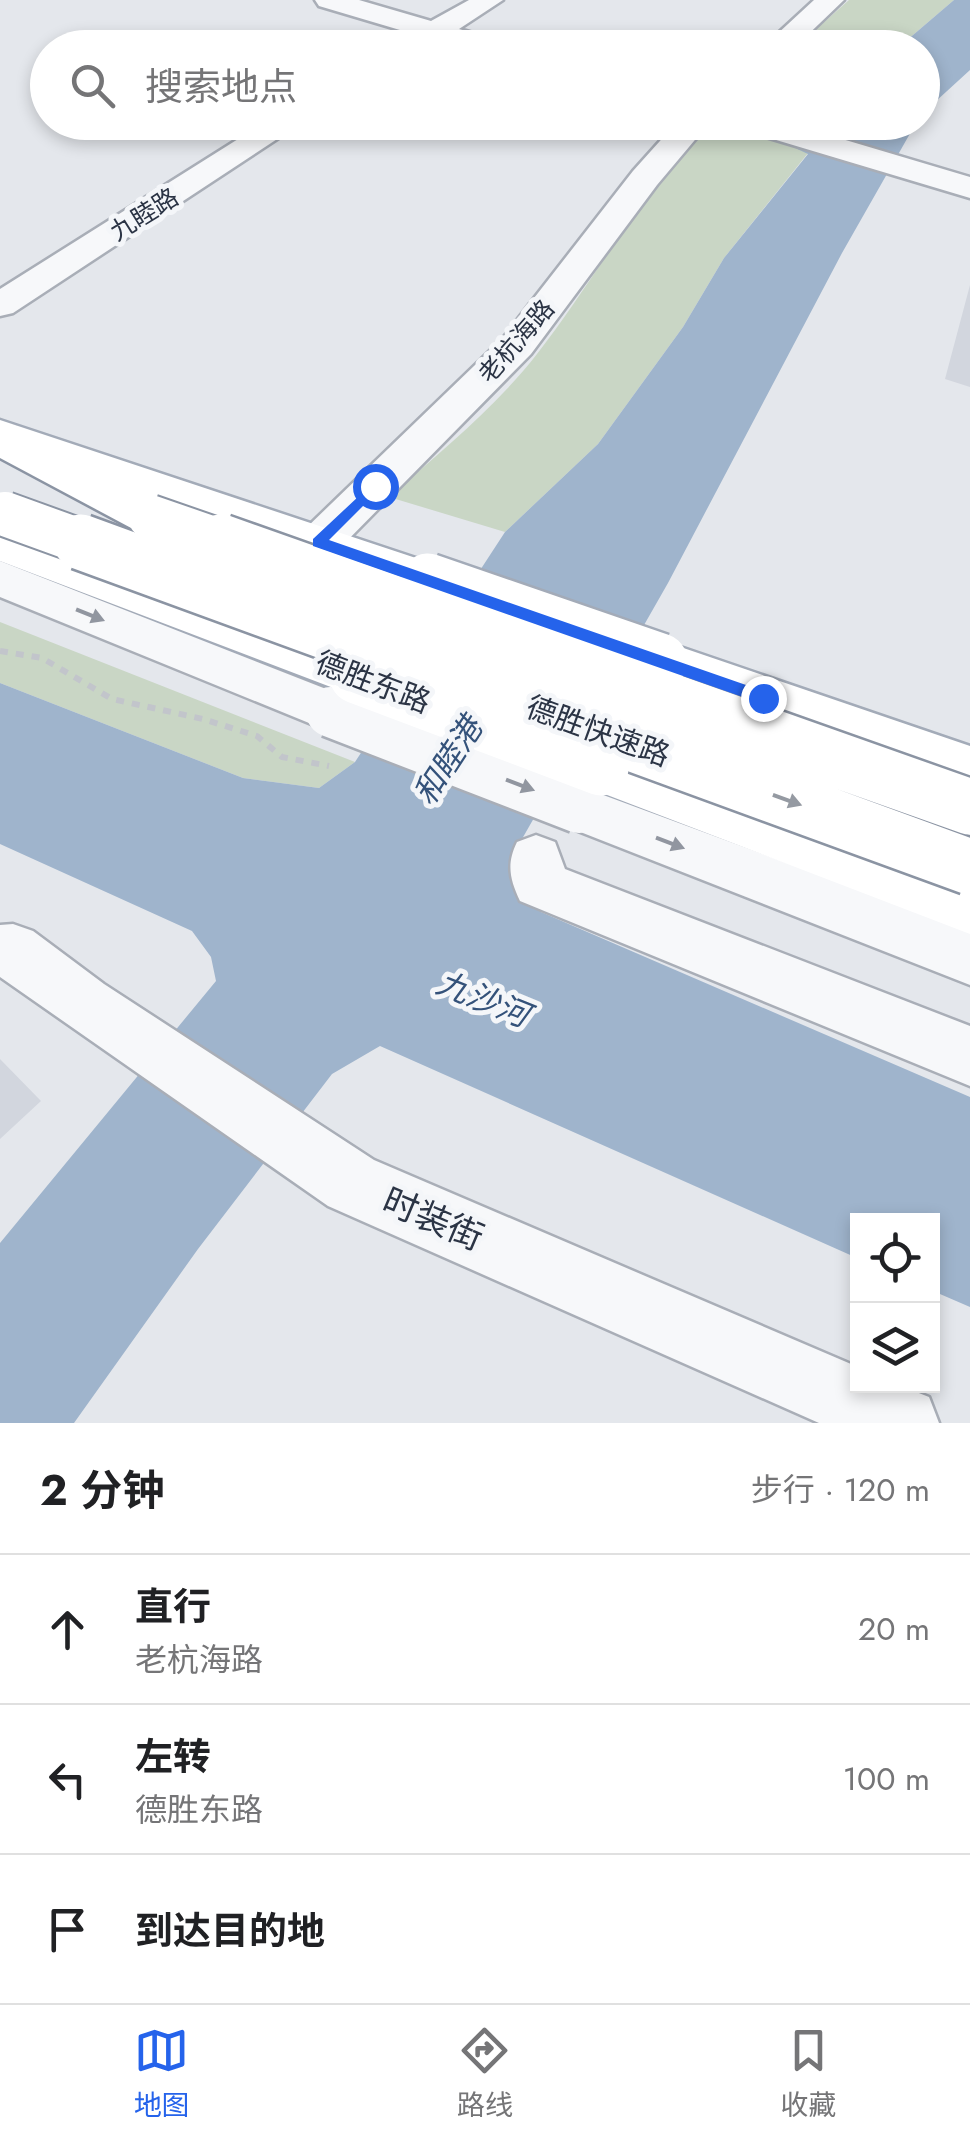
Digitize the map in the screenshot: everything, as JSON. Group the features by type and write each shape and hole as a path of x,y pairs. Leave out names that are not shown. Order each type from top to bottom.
{"main road":[{"path":"0,437 318,542 970,770"},
{"path":"0,437 150,517"},
{"name":"德胜快速路","path":"1,509 150,517 970,808"},
{"name":"德胜快速路","path":"1,509 970,867"},
{"name":"德胜东路","path":"1,509 344,694 590,788 970,906"}],"street":[{"path":"329,0 435,30 489,0"},
{"path":"796,30 830,0"},
{"name":"九睦路","path":"0,305 260,140"},
{"name":"老杭海路","path":"318,542 517,346 645,178 679,140"},
{"path":"809,140 970,188"},
{"path":"0,578 344,694"},
{"path":"590,788 970,958"},
{"path":"536,858 540,884 970,1056"},
{"name":"时装街","path":"4,955 351,1183 903,1423"}],"path":[{"path":"0,651 42,658 112,699 258,736 282,757 329,766"}],"shaded area":[{"path":"970,285 970,387 945,379"},
{"path":"0,1059 41,1101 0,1139"}],"green space":[{"path":"849,0 954,0 919,30 815,30"},
{"path":"696,140 800,140 794,147 808,153 724,258 683,327 598,444 505,532 389,497 521,374"},
{"path":"0,622 355,762 319,788 243,778 0,683"}],"water":[{"path":"954,0 970,0 970,70 940,97 940,30 919,30"},
{"path":"800,140 906,140 842,253 668,583 522,839 519,870 541,912 970,1097 970,1307 940,1294 940,1213 850,1213 850,1255 380,1046 332,1074 198,1249 74,1423 0,1423 0,1243 216,981 211,957 192,931 0,844 0,683 243,778 319,788 355,762 505,532 598,444 683,327 724,258 808,154 793,147"}],"route":[{"path":"375,486 318,542 763,698"}],"water label":[{"name":"和睦港","path":"448,761"},
{"name":"九沙河","path":"483,999"}]}
